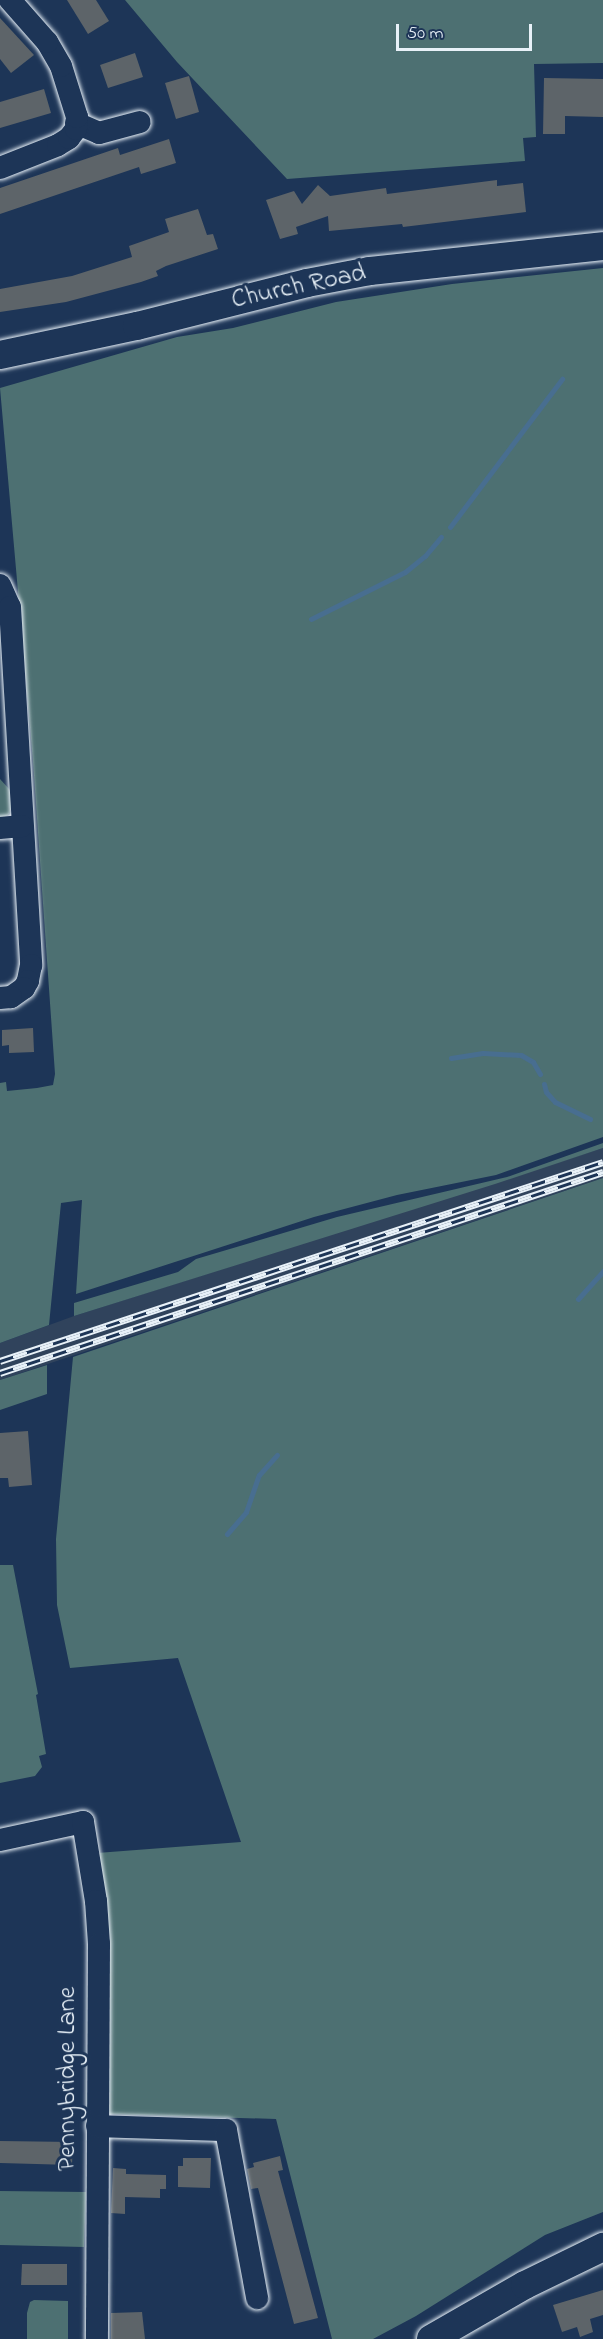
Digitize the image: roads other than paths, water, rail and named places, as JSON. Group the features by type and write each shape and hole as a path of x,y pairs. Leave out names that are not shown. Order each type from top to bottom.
{"main road":[{"name":"Church Road","path":"0,355 137,326 308,283 370,271 603,246"},
{"path":"431,2339 525,2285 603,2247"}],"street":[{"path":"0,168 58,145 69,138 76,123 61,66 47,42 10,0"},
{"path":"76,123 99,133 140,122"},
{"path":"0,585 10,607 11,827 30,973 24,988 11,997 0,998"},
{"name":"Pennybridge Lane","path":"0,1840 83,1822 98,1922 97,2339"},
{"path":"97,2126 226,2130 257,2298"}],"waterway":[{"path":"450,527 562,379"},
{"path":"311,619 405,572 425,556 441,537"},
{"path":"451,1058 483,1053 521,1055 533,1062 540,1074"},
{"path":"544,1084 546,1092 555,1102 590,1119"},
{"path":"578,1299 603,1271"},
{"path":"227,1534 246,1512 259,1475 277,1455"}],"railway":[{"path":"0,1361 603,1162"},
{"path":"0,1373 603,1172"}]}
